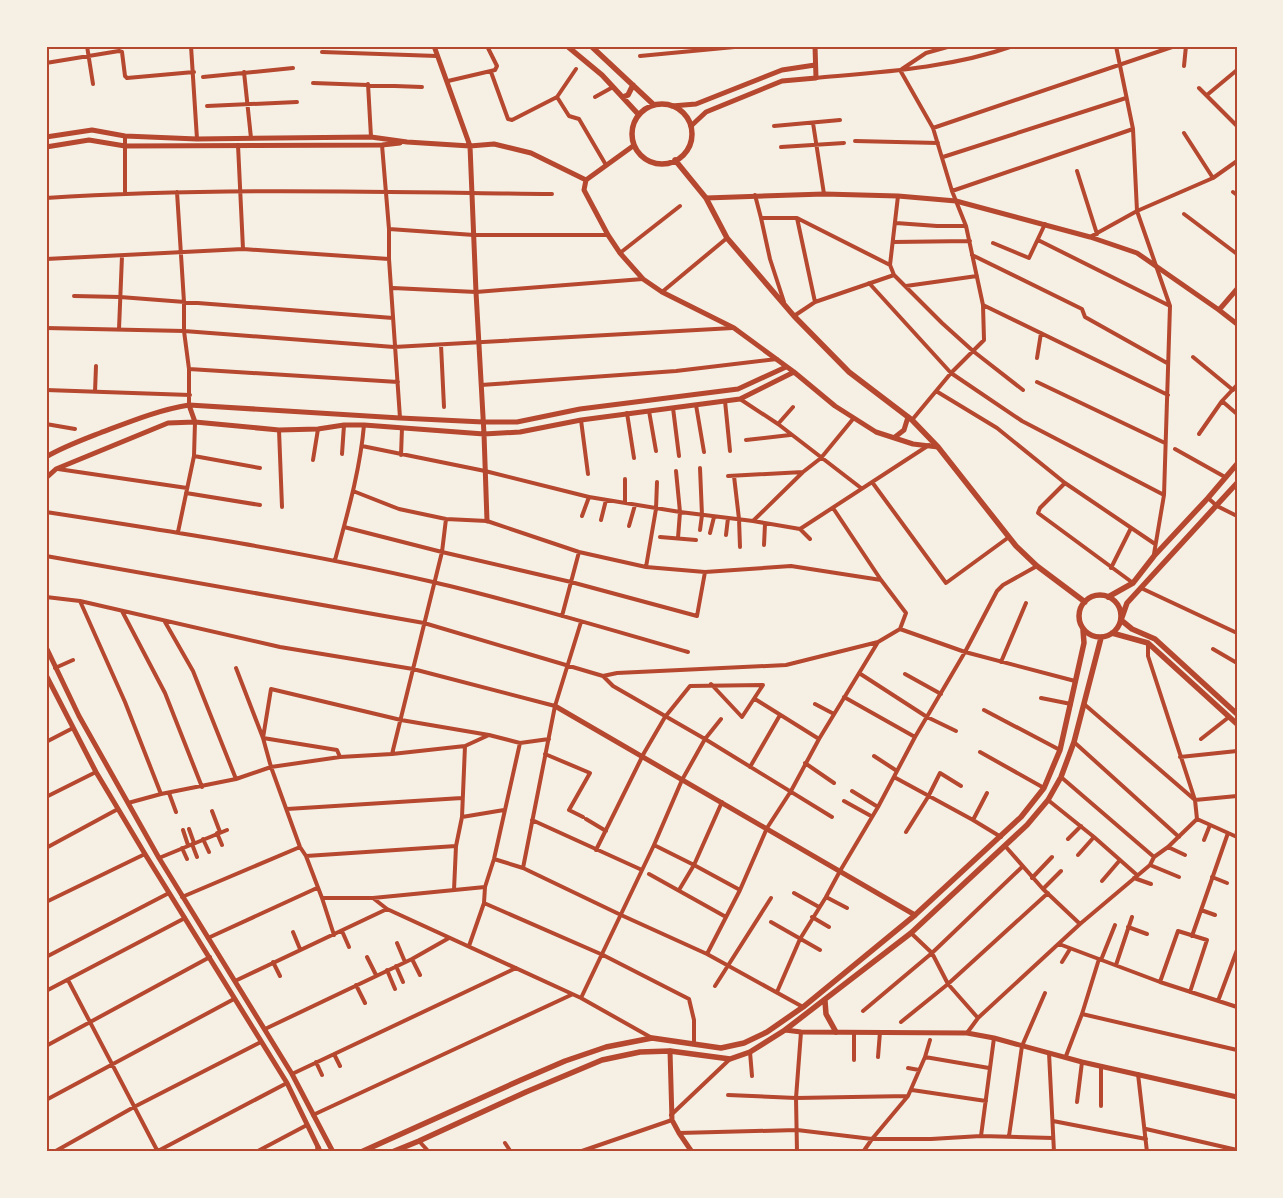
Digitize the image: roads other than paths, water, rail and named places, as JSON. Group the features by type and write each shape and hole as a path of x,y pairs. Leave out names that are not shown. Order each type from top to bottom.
{"main road":[{"path":"567,46 583,58 639,115"},
{"path":"591,46 654,105"},
{"path":"623,97 628,94 633,85"},
{"path":"664,104 672,106 687,118 691,136 689,146 683,154 666,164 648,161 634,146 632,131 634,122 646,109 654,105 664,104"},
{"path":"675,160 706,198 727,238 794,316 849,372 910,419 938,447 1016,546 1037,566 1085,602"},
{"path":"361,1152 521,1080 606,1047 652,1038 721,1048 744,1043 767,1032 803,1007 916,915 1001,838 1021,817 1044,788 1060,750 1071,704 1074,680 1084,643 1079,614 1085,602 1095,596 1108,597 1133,583 1154,556 1237,464"},
{"path":"1083,630 1101,638 1116,630 1127,603 1237,483"},
{"path":"1108,597 1118,606 1120,620 1132,629 1155,639 1237,714"},
{"path":"1112,633 1148,643 1237,724"},
{"path":"396,1151 602,1060 640,1052 670,1051 730,1059 750,1052 785,1030 911,933 1006,847 1027,826 1048,800 1061,777 1074,742 1101,638"},
{"path":"824,1001 826,1014 836,1032"},
{"path":"521,1080 526,1092"}],"street":[{"path":"87,46 93,84"},
{"path":"191,46 197,138"},
{"path":"434,46 470,146 487,521"},
{"path":"448,81 496,70 487,46"},
{"path":"640,56 688,49 745,46"},
{"path":"815,46 816,78"},
{"path":"900,70 926,53 951,46"},
{"path":"690,126 706,112 782,81 900,70 988,55 1013,46"},
{"path":"1116,46 1133,129 1137,211 1170,306 1164,495 1154,556"},
{"path":"933,128 1175,46"},
{"path":"1184,66 1186,46"},
{"path":"46,63 119,51 122,52 125,76 131,79 194,72"},
{"path":"322,52 438,56"},
{"path":"672,106 696,104 782,70 815,65"},
{"path":"203,77 293,68"},
{"path":"491,72 509,120 518,119 557,97 576,69"},
{"path":"895,437 904,430 910,419 951,373 984,340 983,305 966,226 952,191 933,128 900,70"},
{"path":"1207,95 1237,70"},
{"path":"244,72 251,138"},
{"path":"313,83 422,87"},
{"path":"368,84 370,137"},
{"path":"595,98 613,87"},
{"path":"1199,88 1237,126"},
{"path":"557,97 569,116 578,119 606,165"},
{"path":"943,157 1126,98"},
{"path":"207,106 297,102"},
{"path":"774,126 840,120"},
{"path":"813,123 824,194"},
{"path":"952,191 1133,129"},
{"path":"46,137 92,130 125,136 197,138 370,137 407,142 470,146 494,144 531,153 586,180"},
{"path":"1184,133 1213,178"},
{"path":"125,136 125,193"},
{"path":"46,147 89,140 125,146 382,146 407,142"},
{"path":"855,141 938,143"},
{"path":"782,147 844,143"},
{"path":"238,145 243,249"},
{"path":"382,146 390,229 394,347 400,418"},
{"path":"634,146 586,180 584,190 620,253 643,278 662,292 734,328 853,419 876,432 913,444 938,447"},
{"path":"1090,237 1137,211 1213,178 1237,161"},
{"path":"1076,172 1097,234"},
{"path":"46,198 125,193 239,190 552,194"},
{"path":"178,192 184,331 189,369 189,405 196,422 194,456 178,532"},
{"path":"706,198 824,194 898,196 956,201 1045,224 1137,253 1237,324"},
{"path":"755,195 770,259 784,304"},
{"path":"898,196 890,265 894,275 973,352 1023,390"},
{"path":"620,253 680,206"},
{"path":"1184,214 1237,254"},
{"path":"761,218 797,218 890,265"},
{"path":"797,218 815,302"},
{"path":"896,222 938,226 966,226"},
{"path":"993,243 1029,258 1045,224"},
{"path":"390,229 474,235 608,235"},
{"path":"662,292 727,238"},
{"path":"1038,240 1170,306"},
{"path":"893,242 970,241"},
{"path":"46,259 243,249 390,259"},
{"path":"972,255 1082,309 1085,317 1168,363"},
{"path":"119,329 122,256"},
{"path":"794,316 815,302 894,275"},
{"path":"906,286 977,276"},
{"path":"392,288 476,292 643,278"},
{"path":"869,283 951,373 1022,421 1164,495"},
{"path":"1219,310 1237,289"},
{"path":"74,296 120,296 393,318"},
{"path":"983,305 1168,395"},
{"path":"46,328 184,331 394,347 734,328"},
{"path":"1037,358 1041,333"},
{"path":"441,345 444,408"},
{"path":"1193,358 1233,390"},
{"path":"481,385 676,371 777,359"},
{"path":"96,366 96,392"},
{"path":"46,457 71,444 120,426 169,409 189,405 400,418 517,422 580,409 738,389 786,367"},
{"path":"189,369 398,382"},
{"path":"46,478 56,469 168,423 196,422 278,430 364,425 484,434 520,432 581,420 740,399 794,372"},
{"path":"1038,382 1166,443"},
{"path":"1199,434 1222,401 1237,385"},
{"path":"46,390 190,395"},
{"path":"936,391 997,428 1065,483 1156,544"},
{"path":"740,399 778,424 861,488"},
{"path":"725,401 730,451"},
{"path":"1222,401 1237,414"},
{"path":"696,405 704,452"},
{"path":"778,424 794,407"},
{"path":"673,408 679,456"},
{"path":"650,411 656,452"},
{"path":"627,414 634,458"},
{"path":"753,521 803,472 821,458 853,419"},
{"path":"581,420 588,474"},
{"path":"46,424 75,429"},
{"path":"342,454 344,425"},
{"path":"335,560 353,491 364,425"},
{"path":"401,455 402,428"},
{"path":"313,460 318,429"},
{"path":"278,430 282,507"},
{"path":"746,440 790,435"},
{"path":"800,529 929,445"},
{"path":"362,446 485,471 589,498 800,529 810,539"},
{"path":"1175,449 1225,478"},
{"path":"194,456 260,468"},
{"path":"700,468 702,515 700,530"},
{"path":"56,469 186,490 260,505"},
{"path":"676,471 680,512 678,538"},
{"path":"728,476 803,472"},
{"path":"734,476 740,547"},
{"path":"625,479 625,503"},
{"path":"646,567 656,509 657,482"},
{"path":"872,482 946,583 1009,537"},
{"path":"1065,483 1040,508 1038,513 1133,583"},
{"path":"353,491 399,509 446,519 487,521 579,552 646,567 704,572 791,566 881,580"},
{"path":"582,516 589,498"},
{"path":"1208,498 1217,506 1237,516"},
{"path":"600,520 606,500"},
{"path":"629,526 635,505"},
{"path":"603,676 617,673 786,665 878,642 900,629 906,613 881,580 833,508"},
{"path":"46,512 178,532 335,560 435,582 688,652"},
{"path":"710,533 714,517"},
{"path":"726,535 728,518"},
{"path":"392,754 442,552 446,519"},
{"path":"764,545 765,524"},
{"path":"344,527 571,582 696,616 704,572"},
{"path":"1111,568 1131,528"},
{"path":"660,537 696,540"},
{"path":"562,616 579,552"},
{"path":"46,556 424,623 568,664 603,676 613,686 705,739 832,817"},
{"path":"777,992 800,939 812,917 826,897 871,816 878,807 915,737 1000,588 1037,566"},
{"path":"1141,588 1237,633"},
{"path":"46,597 80,601 280,647 413,669 555,706 916,915"},
{"path":"80,601 125,702 161,794"},
{"path":"1000,662 1026,603"},
{"path":"122,611 165,693 202,787"},
{"path":"165,621 193,671 236,779"},
{"path":"523,868 555,706 581,622"},
{"path":"900,629 965,652 1074,680"},
{"path":"707,954 740,890 767,828 791,791 819,739 878,642"},
{"path":"1148,643 1148,656 1195,800 1198,819"},
{"path":"46,647 79,716 159,858 265,1028 292,1074 333,1152"},
{"path":"1213,649 1237,662"},
{"path":"55,668 72,660"},
{"path":"236,668 263,738 271,768 300,847 306,856 334,934"},
{"path":"860,673 927,717 956,731"},
{"path":"905,674 940,694"},
{"path":"46,675 96,772 287,1083 319,1150 327,1143"},
{"path":"596,850 641,757 665,717 690,686 711,684 763,685 742,716 711,684"},
{"path":"263,738 271,689 401,720 489,735 520,743 548,739"},
{"path":"844,697 915,737"},
{"path":"1040,698 1071,704"},
{"path":"755,699 819,739"},
{"path":"815,704 834,714"},
{"path":"1084,704 1195,800 1237,796"},
{"path":"984,710 1060,750"},
{"path":"750,767 780,715"},
{"path":"1201,740 1229,717"},
{"path":"581,998 654,845 682,780 705,739 721,719"},
{"path":"46,742 73,728"},
{"path":"46,848 128,803 161,794 236,779 271,768 340,757 392,754 465,746 489,735"},
{"path":"263,738 337,750 340,757"},
{"path":"1074,742 1179,837"},
{"path":"469,946 484,903 485,887 494,859 520,743"},
{"path":"454,890 456,846 462,817 465,746"},
{"path":"1180,757 1237,751"},
{"path":"980,752 1044,788"},
{"path":"545,754 590,773 570,810 606,831"},
{"path":"874,756 898,771"},
{"path":"805,763 834,783"},
{"path":"46,797 96,772"},
{"path":"906,832 928,797 940,773 961,786"},
{"path":"894,777 973,820 1001,838"},
{"path":"1061,777 1154,857"},
{"path":"852,792 878,807"},
{"path":"169,793 176,812"},
{"path":"973,820 987,793"},
{"path":"287,809 462,798"},
{"path":"1048,800 1094,836 1136,877 1151,884"},
{"path":"679,890 694,864 722,802"},
{"path":"844,802 871,816"},
{"path":"462,817 504,810"},
{"path":"212,811 222,844"},
{"path":"967,1033 978,1018 1080,924 1150,865 1154,857 1168,847 1198,819"},
{"path":"1198,819 1237,837"},
{"path":"532,820 642,870"},
{"path":"1204,840 1210,825"},
{"path":"1068,839 1081,826"},
{"path":"189,829 192,844"},
{"path":"183,830 198,857"},
{"path":"159,858 227,830"},
{"path":"1192,936 1228,833"},
{"path":"1078,855 1094,836"},
{"path":"203,839 209,852"},
{"path":"654,845 694,864 740,890"},
{"path":"306,856 456,846"},
{"path":"182,897 300,847"},
{"path":"1006,847 1032,878 1080,924"},
{"path":"1168,847 1185,855"},
{"path":"182,848 186,859"},
{"path":"46,902 145,854"},
{"path":"1032,878 1052,857"},
{"path":"494,859 523,868 707,954 803,1007"},
{"path":"1102,881 1120,860"},
{"path":"1150,865 1179,877"},
{"path":"863,1011 932,953 1022,867"},
{"path":"1043,889 1061,871"},
{"path":"649,874 726,917"},
{"path":"1212,877 1227,883"},
{"path":"322,898 373,898 485,887"},
{"path":"208,938 317,888"},
{"path":"46,957 169,892"},
{"path":"794,893 819,907"},
{"path":"901,1022 948,984 1048,893"},
{"path":"826,897 848,908"},
{"path":"373,898 387,908 449,938 581,998 652,1038"},
{"path":"715,986 771,898"},
{"path":"484,903 603,955 689,999 694,1020 694,1044"},
{"path":"235,981 387,908"},
{"path":"1201,910 1215,915"},
{"path":"812,917 829,927"},
{"path":"46,991 185,918"},
{"path":"1116,965 1132,918"},
{"path":"771,922 820,950"},
{"path":"1066,1056 1100,959 1115,925"},
{"path":"1128,928 1147,934"},
{"path":"342,931 349,947"},
{"path":"1160,982 1178,931 1207,940 1190,992"},
{"path":"293,932 300,950"},
{"path":"911,933 932,953 948,984 978,1018"},
{"path":"265,1028 412,959 449,938"},
{"path":"397,943 405,962"},
{"path":"1059,944 1160,982 1237,1008"},
{"path":"1062,962 1070,949"},
{"path":"1218,1001 1237,950"},
{"path":"46,1046 210,957"},
{"path":"367,957 376,975"},
{"path":"412,959 420,975"},
{"path":"273,962 280,976"},
{"path":"396,966 403,982"},
{"path":"292,1074 516,968"},
{"path":"387,970 395,989"},
{"path":"68,980 157,1152 287,1083"},
{"path":"356,984 365,1003"},
{"path":"1009,1136 1022,1046 1045,993"},
{"path":"313,1116 571,995"},
{"path":"46,1100 234,999"},
{"path":"1082,1014 1237,1050"},
{"path":"785,1030 801,1032 967,1033 1066,1056 1082,1062 1237,1097"},
{"path":"797,1152 796,1098 801,1032"},
{"path":"854,1032 854,1060"},
{"path":"878,1057 880,1032"},
{"path":"981,1136 994,1038"},
{"path":"863,1152 912,1090 930,1040"},
{"path":"54,1152 134,1107 261,1042"},
{"path":"670,1051 672,1117 679,1133 692,1152"},
{"path":"750,1052 752,1076"},
{"path":"1049,1053 1054,1152"},
{"path":"334,1054 340,1066"},
{"path":"925,1057 989,1068"},
{"path":"579,1152 672,1117 730,1059"},
{"path":"316,1062 322,1075"},
{"path":"1077,1102 1082,1062"},
{"path":"1101,1066 1101,1106"},
{"path":"908,1068 919,1070"},
{"path":"1138,1074 1141,1109 1146,1129 1147,1152"},
{"path":"912,1090 986,1101"},
{"path":"728,1095 796,1098 908,1096"},
{"path":"1053,1121 1146,1139"},
{"path":"256,1152 307,1124"},
{"path":"1146,1129 1237,1150"},
{"path":"679,1133 797,1130 872,1139 931,1139 981,1136 1053,1138"},
{"path":"418,1142 429,1152"},
{"path":"504,1143 511,1152"}]}
